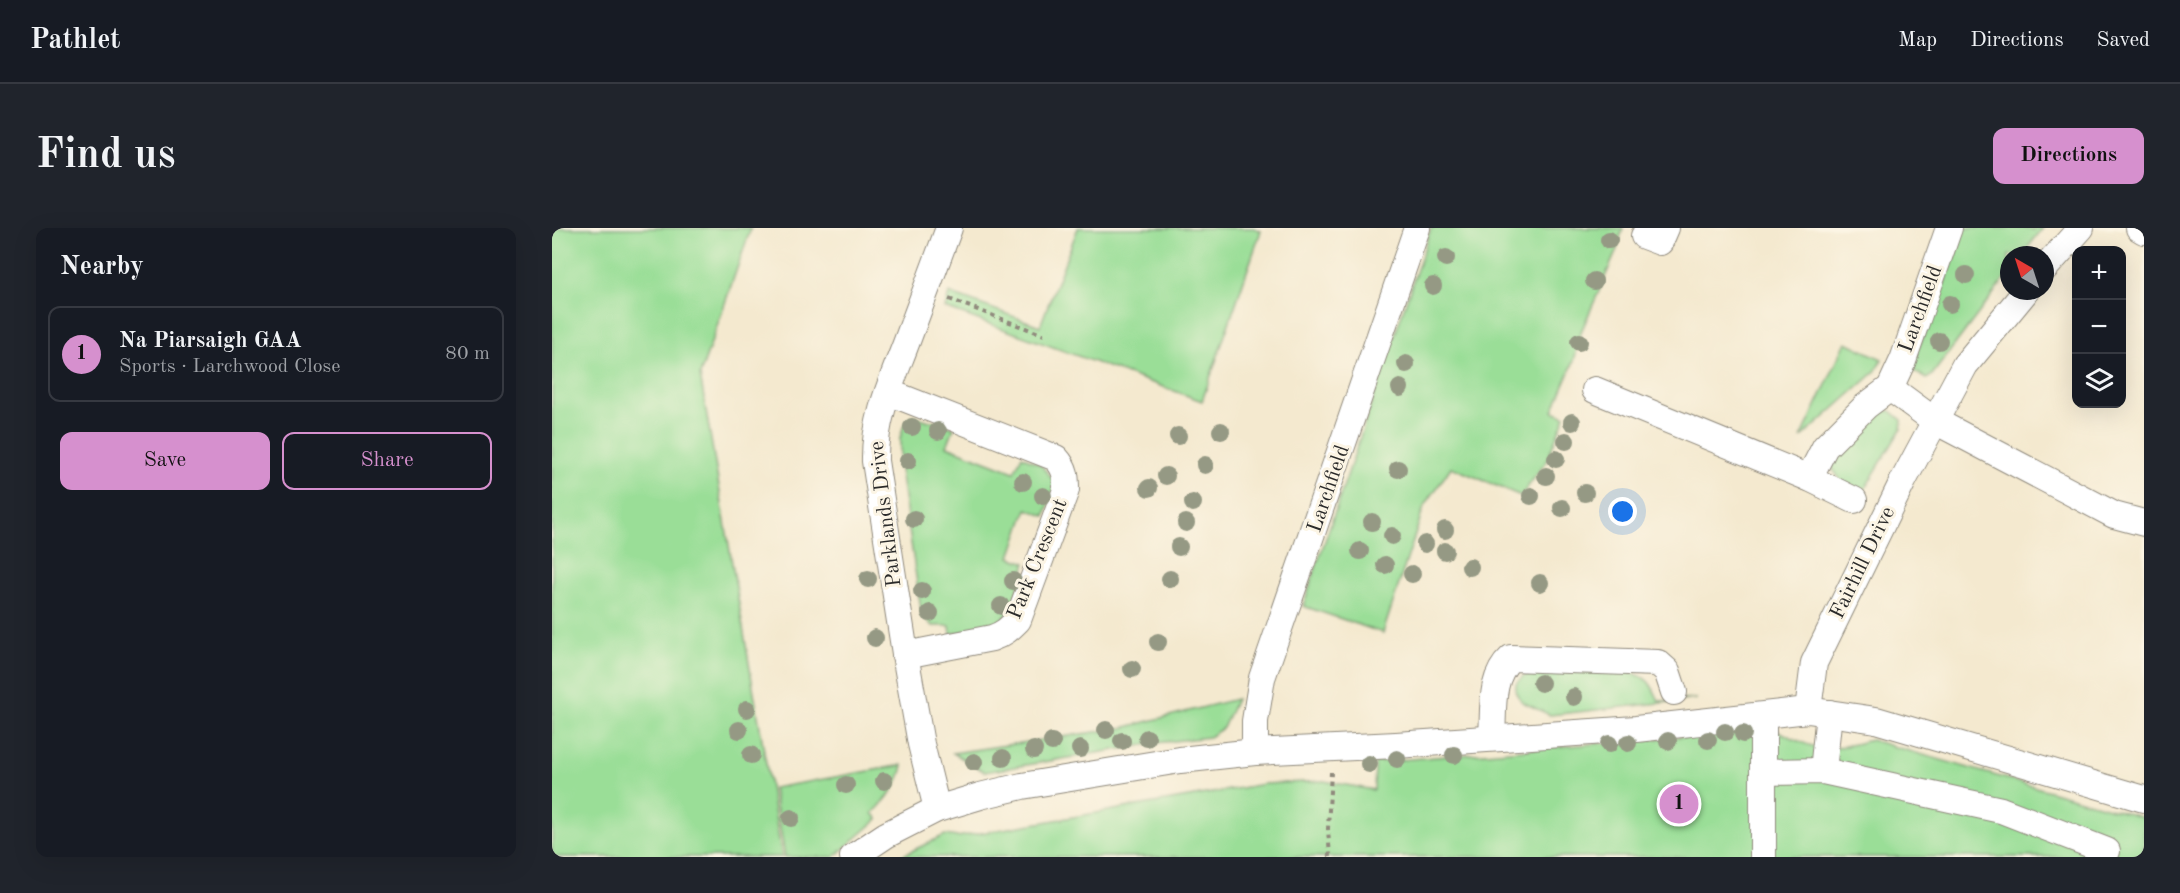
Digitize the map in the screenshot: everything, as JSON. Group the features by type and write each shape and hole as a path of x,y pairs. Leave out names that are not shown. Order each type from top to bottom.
{"street":[{"name":"Parklands Drive","path":"937,809 921,744 905,655 875,461 876,428 949,228"},
{"name":"Larchfield","path":"1255,752 1255,721 1263,678 1417,228"},
{"name":"Larchfield","path":"1809,478 1825,447 1866,406 1890,388 1903,360 1949,228"},
{"path":"2054,258 2080,228"},
{"path":"2139,228 2144,231"},
{"name":"Fairhill Drive","path":"1823,771 1814,663 1903,481 1965,365 2019,300"},
{"path":"1890,388 1935,421 2114,516 2144,523"},
{"path":"1595,390 1809,478 1854,501"},
{"name":"Park Crescent","path":"888,392 1056,458 1065,467 1067,478 1066,490 1018,620 1003,634 992,638 905,655"},
{"path":"1492,738 1495,680 1502,666 1511,658 1658,663 1667,672 1674,692"},
{"path":"853,857 886,835 937,809 1022,786 1180,760 1255,752 1636,729 1819,712 1876,720 2144,799"},
{"path":"1763,716 1763,857"},
{"path":"1764,772 1823,771 2001,810 2107,850"}],"path":[{"path":"926,290 1044,335"},
{"path":"1330,857 1328,829 1333,747"}],"green space":[{"path":"552,228 751,228 700,375 782,857 552,857"},
{"path":"1078,228 1254,228 1261,231 1202,401 945,308 949,293 1040,326"},
{"path":"1431,228 1623,228 1616,252 1581,332 1574,361 1553,411 1565,416 1546,462 1521,496 1451,467 1424,507 1383,633 1303,606"},
{"path":"1962,228 2029,228 2034,230 2043,228 2029,246 2000,246 2000,285 1927,379 1910,369 1959,246"},
{"path":"1846,342 1882,359 1875,372 1801,438"},
{"path":"1881,410 1891,411 1902,420 1901,429 1863,492 1841,481 1832,468 1845,442"},
{"path":"913,416 954,428 947,446 1014,472 1022,456 1041,465 1054,481 1045,516 1027,509 1010,557 1026,563 1006,616 990,626 951,634 950,626 933,626 922,616 900,470 900,438 904,425"},
{"path":"1532,672 1629,672 1641,676 1648,682 1659,701 1697,699 1550,715 1522,702 1516,693 1516,684 1522,677"},
{"path":"1236,699 1223,728 1209,737 1156,743 985,772 953,753 1122,728"},
{"path":"1775,729 1801,742 1821,748 1842,747 1871,740 2144,818 2144,857 899,857 945,835 957,837 1264,784 1324,781 1374,790 1375,762"},
{"path":"903,765 892,791 873,813 878,819 834,857 785,857 773,788"}],"place":[{"name":"Na Piarsaigh GAA","path":"1679,804"}]}
